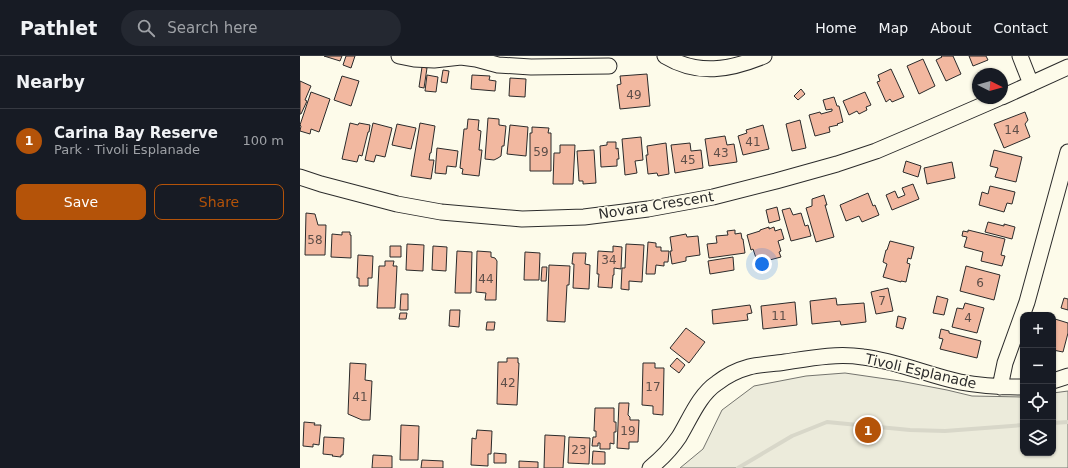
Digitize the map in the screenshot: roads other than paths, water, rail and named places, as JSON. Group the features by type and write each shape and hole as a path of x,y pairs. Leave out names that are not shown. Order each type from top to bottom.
{"street":[{"path":"400,56 414,59 434,60 461,57 476,59 498,65 524,67 609,66"},
{"path":"665,56 684,65 713,69 728,68 764,56"},
{"path":"1020,56 1031,84"},
{"name":"Novara Crescent","path":"1008,94 1068,67"},
{"name":"Novara Crescent","path":"300,177 397,204 441,212 522,219 584,217 648,209 706,198 784,179 876,151 985,104"},
{"path":"1000,388 1005,363 1027,302 1068,152"},
{"name":"Tivoli Esplanade","path":"650,468 662,458 678,439 703,397 711,388 730,375 748,367 827,356 848,355 888,361 958,382 1000,388 1020,387"},
{"path":"1056,380 1068,376"}],"waterway":[{"path":"738,468 792,436 827,422 910,430 945,431 1020,425"},
{"path":"1056,423 1068,422"}],"place":[{"name":"Carina Bay Reserve","path":"868,430"}]}
